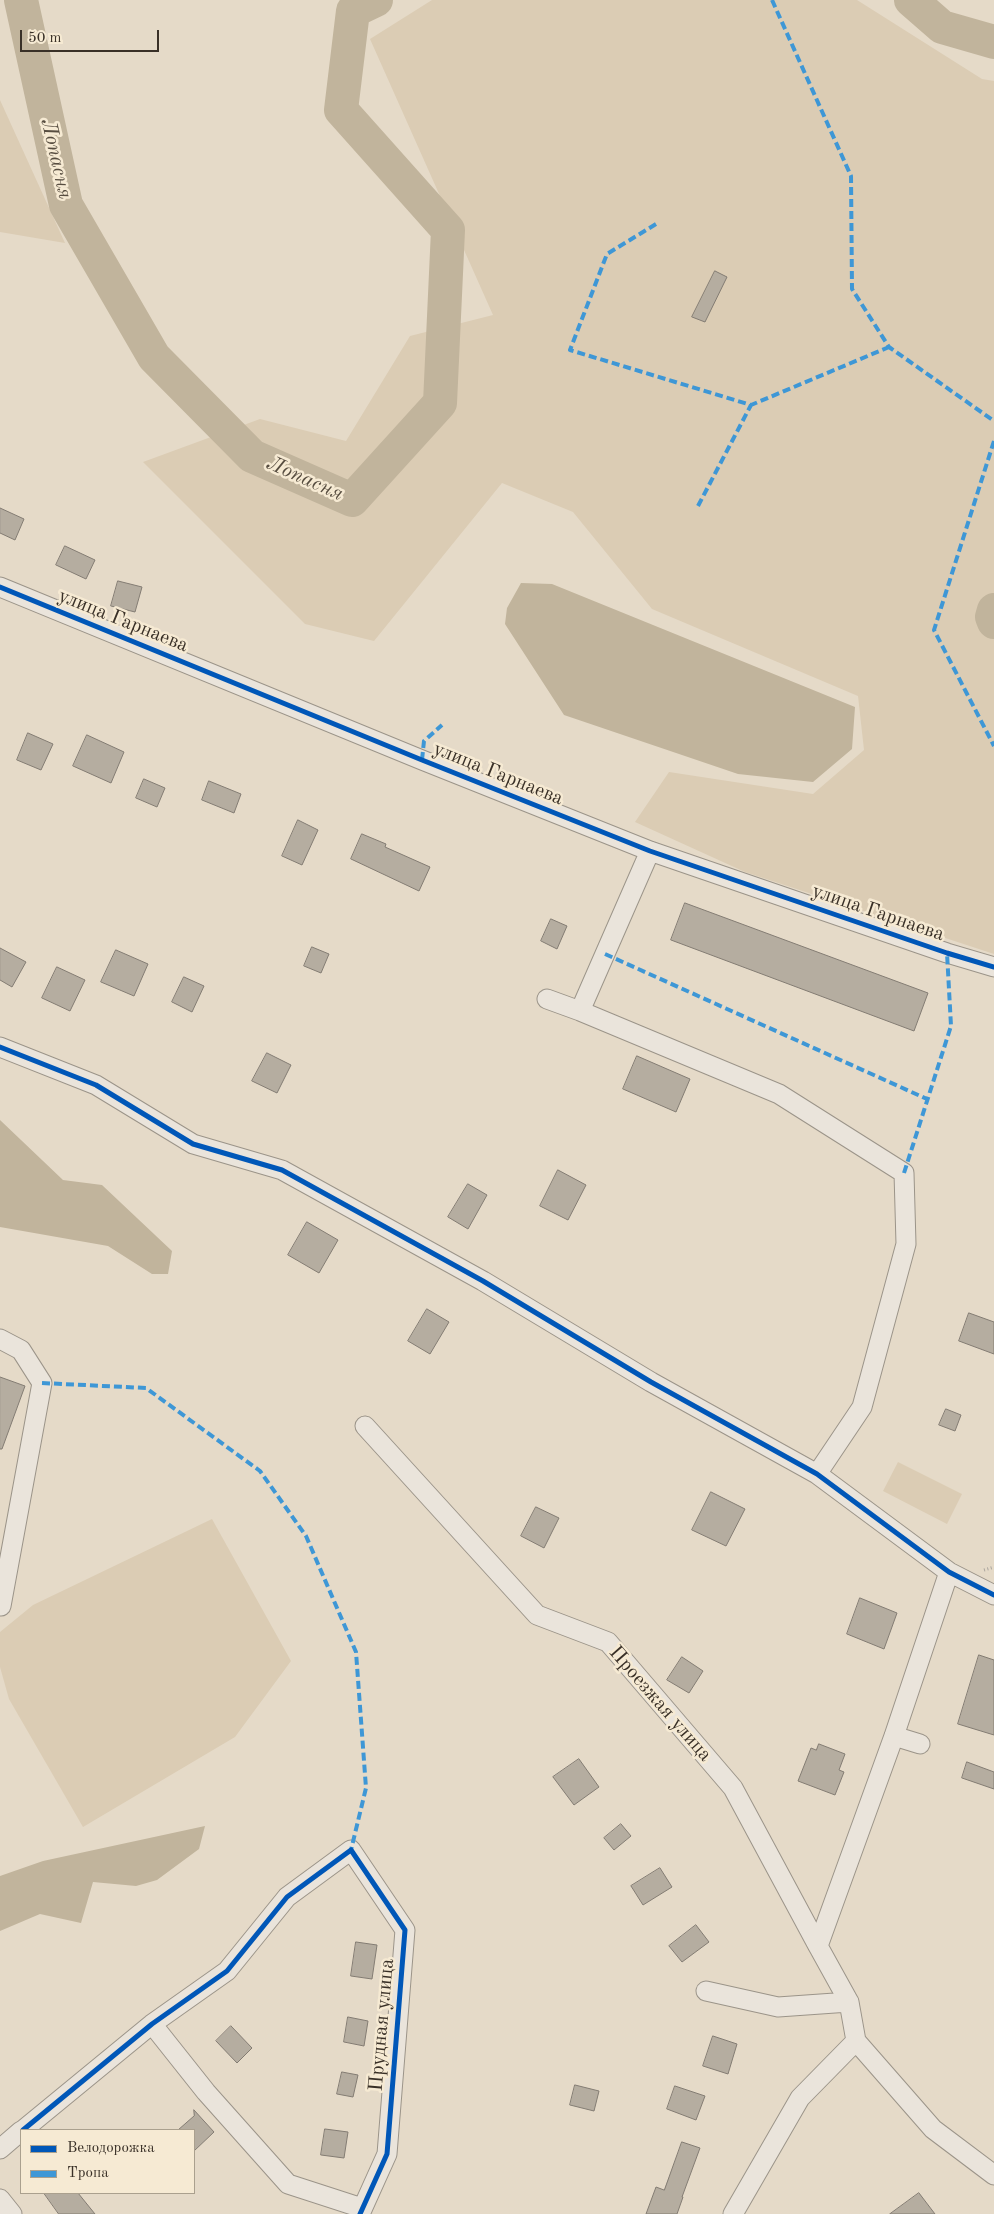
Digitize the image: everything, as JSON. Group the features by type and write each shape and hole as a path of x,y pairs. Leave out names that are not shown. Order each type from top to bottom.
{"street":[{"name":"улица Гарнаева","path":"0,587 422,760 650,850 947,953 994,966"},
{"path":"580,1011 650,850"},
{"path":"547,1000 580,1011 779,1094 904,1173 906,1244 862,1407 817,1474"},
{"path":"0,1047 96,1085 193,1144 282,1170 483,1282 651,1382 817,1474 949,1572 994,1595"},
{"path":"0,1339 21,1350 42,1383 1,1606"},
{"name":"Проезжая улица","path":"365,1426 536,1615 608,1642 733,1788 849,2002 856,2041"},
{"path":"818,1946 894,1736 949,1572"},
{"path":"894,1736 920,1744"},
{"name":"Прудная улица","path":"351,1850 405,1930 387,2154 361,2211 288,2184 206,2092 152,2024 227,1971 287,1897 351,1850"},
{"path":"706,1991 778,2007 849,2002"},
{"path":"24,2129 152,2024"},
{"path":"733,2214 800,2098 856,2041 933,2129 994,2175"},
{"path":"0,2149 20,2133"},
{"path":"0,2199 12,2214"}],"shaded area":[{"path":"432,0 857,0 982,79 994,81 994,954 745,872 635,822 669,772 813,794 864,750 858,696 652,609 573,512 502,483 374,641 305,624 143,462 260,419 346,441 410,336 493,315 370,39"},
{"path":"0,100 65,243 0,232"},
{"path":"521,583 552,584 855,707 852,749 813,782 738,774 564,715 505,624 507,608"},
{"path":"0,1120 63,1180 102,1185 172,1251 168,1274 152,1274 108,1246 0,1227"},
{"path":"898,1462 962,1494 947,1524 883,1491"},
{"path":"212,1519 291,1661 235,1737 83,1827 9,1699 0,1667 0,1632 33,1605"},
{"path":"205,1826 199,1849 157,1880 136,1886 93,1882 81,1923 40,1914 0,1931 0,1876 43,1861"}],"building":[{"path":"715,271 727,277 705,322 692,317"},
{"path":"0,508 24,519 15,540 0,533"},
{"path":"65,546 95,560 86,579 56,565"},
{"path":"118,581 142,587 135,612 111,606"},
{"path":"28,733 53,744 41,770 17,760"},
{"path":"87,735 124,752 111,783 73,766"},
{"path":"144,779 165,788 157,807 136,798"},
{"path":"209,781 241,794 234,813 202,800"},
{"path":"298,820 318,830 302,865 282,856"},
{"path":"362,834 386,844 385,847 430,867 419,891 351,859"},
{"path":"685,903 928,993 914,1031 671,940"},
{"path":"551,919 567,926 557,949 541,941"},
{"path":"312,947 329,954 321,973 304,966"},
{"path":"0,948 26,962 12,987 0,980"},
{"path":"116,950 148,964 134,996 101,982"},
{"path":"57,967 85,980 70,1011 42,998"},
{"path":"184,977 204,986 192,1012 172,1002"},
{"path":"267,1053 291,1065 277,1093 252,1081"},
{"path":"637,1056 690,1079 676,1112 623,1089"},
{"path":"558,1170 586,1185 568,1220 540,1206"},
{"path":"468,1184 487,1195 468,1229 448,1217"},
{"path":"307,1222 338,1240 319,1273 288,1255"},
{"path":"427,1309 449,1322 430,1354 408,1341"},
{"path":"969,1313 994,1322 994,1354 959,1341"},
{"path":"0,1377 25,1386 2,1449 0,1449"},
{"path":"946,1409 961,1415 955,1431 939,1425"},
{"path":"711,1492 745,1509 726,1546 692,1530"},
{"path":"536,1507 559,1518 544,1548 521,1536"},
{"path":"860,1598 897,1613 884,1649 847,1634"},
{"path":"979,1655 994,1660 994,1735 958,1724"},
{"path":"682,1657 703,1671 689,1693 667,1680"},
{"path":"819,1744 845,1754 839,1770 844,1772 835,1795 798,1781 811,1748 816,1750"},
{"path":"579,1759 599,1787 574,1805 553,1777"},
{"path":"967,1762 994,1772 994,1789 962,1778"},
{"path":"621,1824 631,1836 614,1850 604,1838"},
{"path":"660,1868 672,1887 643,1905 631,1886"},
{"path":"696,1925 709,1942 682,1962 669,1946"},
{"path":"356,1942 377,1945 372,1979 351,1976"},
{"path":"348,2017 368,2021 364,2046 344,2042"},
{"path":"231,2026 252,2048 237,2063 216,2041"},
{"path":"713,2036 737,2044 728,2074 703,2066"},
{"path":"342,2072 358,2075 353,2097 337,2094"},
{"path":"575,2085 599,2091 594,2111 570,2105"},
{"path":"675,2086 705,2096 696,2120 667,2109"},
{"path":"194,2110 214,2132 195,2150 195,2129 179,2129 194,2116"},
{"path":"325,2129 348,2132 344,2158 321,2155"},
{"path":"682,2142 700,2148 677,2214 646,2214 656,2187 664,2190"},
{"path":"919,2193 935,2214 890,2214"},
{"path":"45,2194 79,2194 95,2214 59,2214"}],"waterway":[{"name":"Лопасня","path":"21,0 66,205 154,357 252,456 352,500 440,403 448,230 341,110 353,11 376,0"},
{"name":"Лопасня","path":"911,0 942,27 994,42"},
{"name":"Лопасня","path":"994,610 992,617 994,622"}],"marked path":[{"path":"772,0 851,176 852,289 889,347 994,421"},
{"path":"656,224 607,254 570,350 751,405 889,347"},
{"path":"698,506 751,405"},
{"path":"994,441 934,630 994,746"},
{"path":"422,760 424,741 442,725"},
{"path":"904,1173 951,1026 947,953"},
{"path":"605,954 927,1099"},
{"path":"42,1383 146,1388 260,1471 306,1536 356,1652 366,1788 351,1850"}],"cycle path":[{"path":"0,587 650,851 947,953 994,967"},
{"path":"0,1047 96,1085 193,1144 282,1170 483,1281 651,1382 817,1474 949,1572 994,1595"},
{"path":"24,2129 152,2024 227,1971 287,1897 351,1850 405,1930 387,2154 360,2214"}]}
